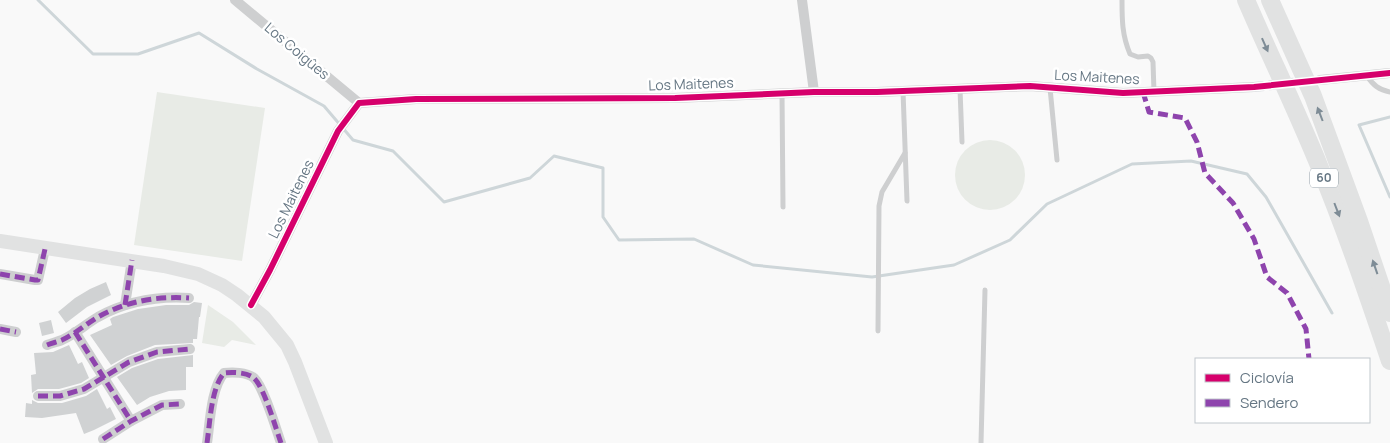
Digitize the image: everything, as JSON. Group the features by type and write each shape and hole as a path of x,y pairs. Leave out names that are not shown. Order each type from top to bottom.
{"highway":[{"name":"60","path":"1246,0 1294,106 1346,233 1390,361"},
{"name":"60","path":"1270,0 1313,96 1359,221 1390,313"}],"main road":[{"path":"0,241 164,266 198,274 222,285 251,305 264,317 287,345 326,443"}],"street":[{"name":"Los Coigûes","path":"235,0 359,103"},
{"path":"802,0 814,92"},
{"path":"1320,80 1390,73"},
{"name":"Los Maitenes","path":"251,305 338,131 359,103 416,99 676,98 1030,86 1123,93 1254,87"},
{"path":"0,274 38,280 46,249"},
{"path":"125,305 132,260"},
{"path":"47,345 62,340 98,317 125,305 155,298 189,298"},
{"path":"0,329 16,332"},
{"path":"75,332 131,421"},
{"path":"38,396 60,396 84,389 129,362 157,352 190,349"},
{"path":"207,443 217,383 224,373 229,372 247,375 255,379 262,392 281,443"},
{"path":"103,439 131,421 162,405 180,404"}],"lane":[{"path":"1122,0 1123,34 1126,45 1130,54 1151,58 1153,62 1154,92"},
{"path":"1367,75 1372,84 1384,91 1390,92"},
{"path":"1050,88 1057,160"},
{"path":"960,89 962,142"},
{"path":"903,91 907,201"},
{"path":"782,93 783,207"},
{"path":"878,331 879,206 882,192 905,154"},
{"path":"981,443 985,290"}],"shaded area":[{"path":"157,92 265,108 242,261 134,245"},
{"path":"997,140 1010,146 1019,155 1023,161 1025,175 1023,189 1015,200 1004,208 983,210 976,208 965,200 957,189 955,168 957,161 965,150 976,142"},
{"path":"208,305 233,322 256,345 232,340 224,347 202,343"}],"building":[{"path":"106,282 111,295 87,307 66,323 58,312 75,298"},
{"path":"194,302 202,303 197,339 193,339 193,343 155,345 127,356 111,365 90,335 112,325 110,319 113,317 138,309 166,305 189,305"},
{"path":"51,320 54,333 42,336 39,323"},
{"path":"69,345 78,364 82,362 89,378 81,383 59,389 38,389 32,393 31,375 36,374 34,353 53,352"},
{"path":"193,355 193,367 186,367 186,390 169,391 150,397 137,405 117,377 132,368 158,359"},
{"path":"97,389 107,409 110,407 116,419 84,434 76,413 42,418 25,417 26,403 32,404 32,400 38,403 62,403 86,396"}],"waterway":[{"path":"38,0 93,54 138,54 199,33 257,69 324,106 353,140 393,151 444,202 530,178 554,156 603,168 603,217 619,240 694,239 753,265 872,277 954,265 1010,240 1047,204 1132,164 1191,161 1247,174 1266,197 1332,313"},
{"path":"1390,117 1359,125 1390,197"}],"tunnel":[{"path":"1254,87 1310,81"}],"marked path":[{"path":"1143,92 1149,112 1185,118 1197,142 1205,173 1233,203 1254,239 1267,277 1287,293 1306,329 1309,358"},
{"path":"0,274 38,280 45,249"},
{"path":"125,305 132,260"},
{"path":"47,345 67,338 98,317 131,303 165,298 189,298"},
{"path":"0,329 16,332"},
{"path":"75,332 131,421"},
{"path":"38,396 60,396 84,389 129,362 157,352 190,349"},
{"path":"207,443 216,387 224,373 239,373 254,378 266,399 281,443"},
{"path":"103,439 131,421 162,405 180,404"}],"cycle path":[{"path":"251,305 338,131 359,103 416,99 675,98 1030,86 1123,93 1254,87 1390,73"}]}
